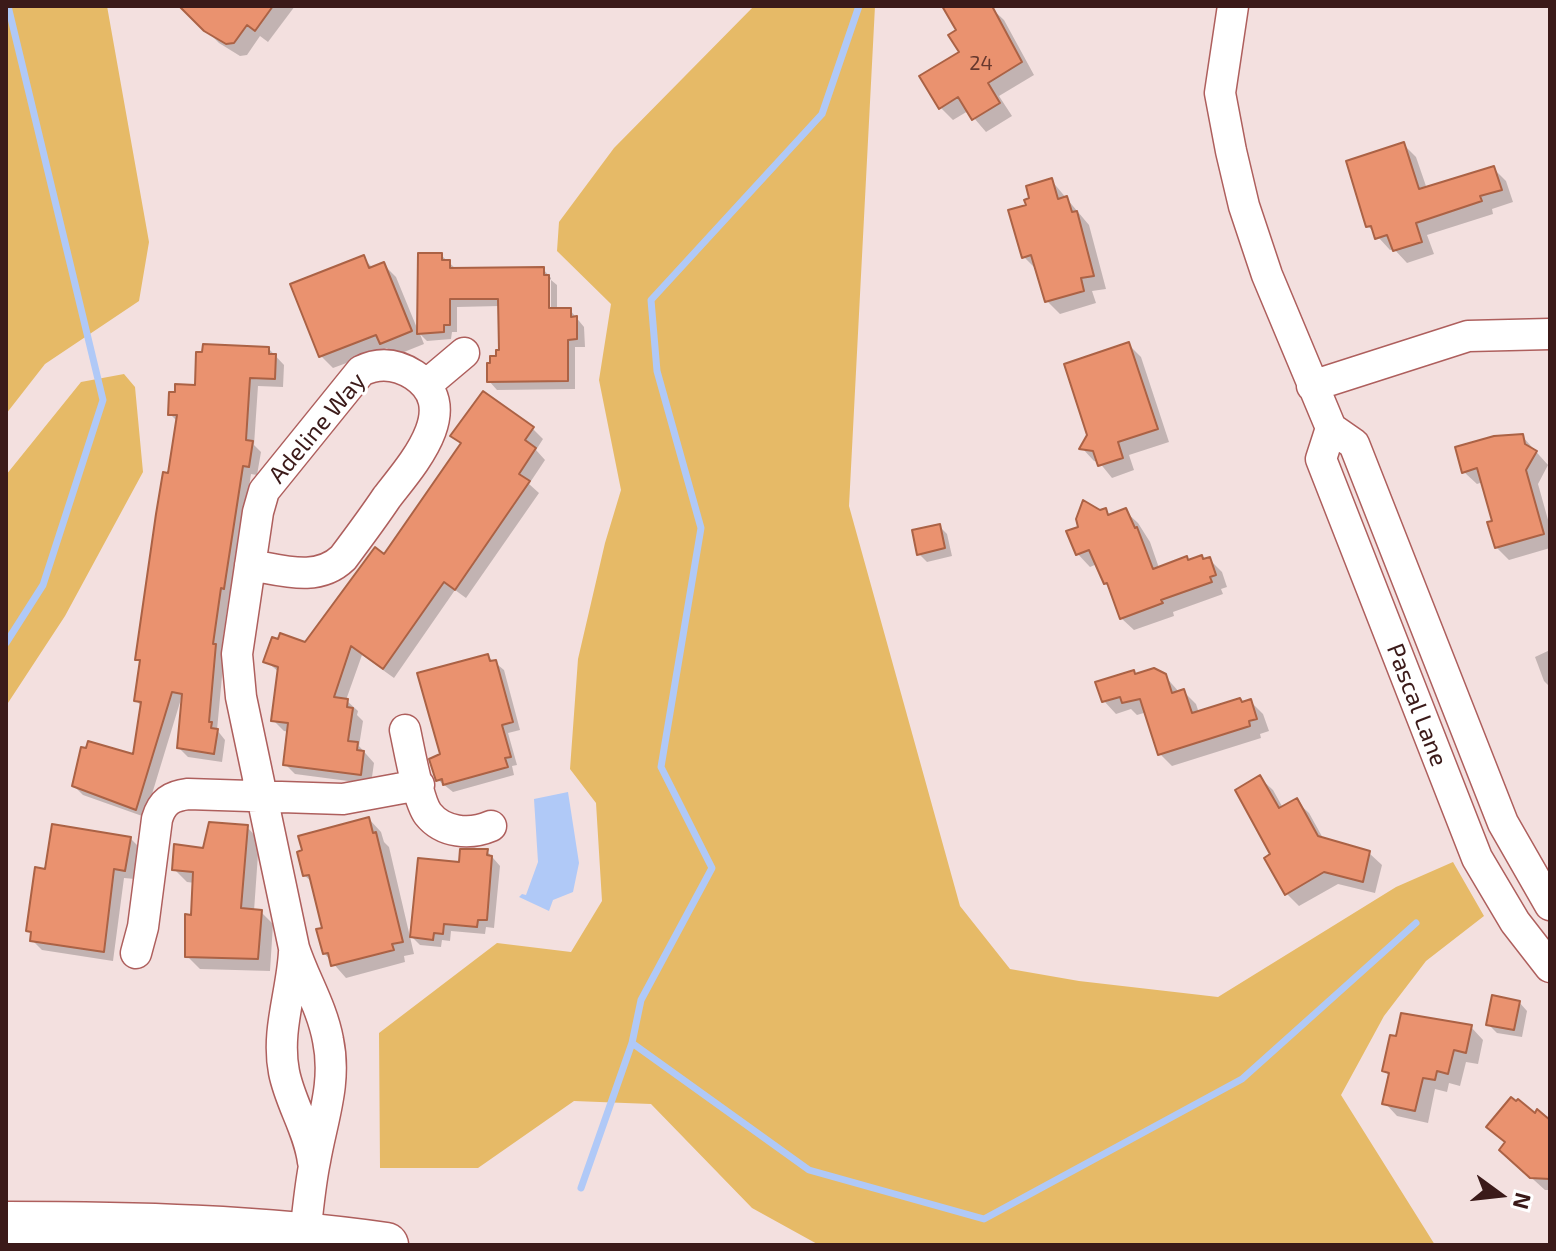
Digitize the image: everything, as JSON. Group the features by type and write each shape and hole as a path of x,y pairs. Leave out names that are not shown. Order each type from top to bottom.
{"highway":[{"path":"6,1224 153,1225 386,1245"}],"street":[{"name":"Pascal Lane","path":"1233,6 1220,93 1244,206 1267,275 1331,428 1354,444 1503,823 1550,905"},
{"path":"1312,386 1468,336 1550,334"},
{"path":"250,565 314,573 333,567 343,558 425,443 433,425 435,408 426,385 464,353"},
{"name":"Adeline Way","path":"304,1240 313,1168 328,1103 331,1057 322,1013 294,948 237,669 250,565 260,502 269,483 355,377 369,367 388,365 408,371 426,385"},
{"name":"Pascal Lane","path":"1331,428 1321,459 1477,858 1515,922 1550,967"},
{"path":"405,730 428,815 444,826 467,833 491,826"},
{"path":"136,953 143,927 157,819 171,798 188,794 355,799 419,785"},
{"name":"Adeline Way","path":"294,948 283,1021 283,1061 289,1092 309,1142 313,1168"},
{"path":"283,1061 331,1057"}],"shaded area":[{"path":"6,6 107,6 149,242 139,301 45,364 6,414"},
{"path":"754,6 875,6 849,506 960,906 1010,969 1079,981 1218,997 1396,887 1453,862 1484,916 1426,961 1384,1016 1341,1095 1435,1245 819,1245 752,1208 651,1104 574,1101 478,1168 380,1168 379,1033 497,943 571,952 602,901 596,803 570,769 578,659 605,543 621,490 599,380 611,304 557,251 559,222 614,148"},
{"path":"124,374 135,387 143,472 65,616 6,706 6,475 81,382"}],"water":[{"path":"568,792 579,863 573,892 553,900 549,911 519,897 526,895 538,862 534,799"}],"building":[{"path":"179,6 273,6 255,31 247,25 234,43 226,44 204,31"},
{"path":"942,6 992,6 1022,62 988,83 1000,103 972,120 958,97 939,109 919,76 959,52 948,35 956,30"},
{"path":"1404,142 1419,189 1494,166 1502,190 1480,196 1482,201 1416,223 1422,242 1393,251 1387,235 1375,239 1371,226 1366,227 1346,161"},
{"path":"1052,178 1058,199 1067,196 1072,212 1077,211 1094,276 1081,278 1084,291 1045,302 1031,255 1022,258 1008,210 1026,205 1024,200 1029,198 1026,186"},
{"path":"418,253 442,253 442,260 450,260 450,268 544,267 544,275 549,275 549,308 571,308 571,317 577,316 577,339 568,340 568,381 487,382 487,363 490,363 490,356 496,356 496,350 499,350 498,299 450,299 450,325 444,325 444,332 417,334"},
{"path":"364,255 369,268 384,262 412,331 380,344 376,335 319,357 290,284"},
{"path":"1129,342 1158,429 1118,442 1123,458 1098,466 1093,451 1079,449 1087,435 1064,364"},
{"path":"203,344 269,347 269,354 276,354 275,379 250,378 246,440 253,441 249,467 243,466 213,644 216,644 209,722 212,722 211,728 218,729 214,754 177,748 182,694 172,692 136,810 72,786 81,747 86,748 88,741 133,754 141,702 134,701 140,660 135,660 163,472 168,473 177,415 168,415 169,392 175,392 175,384 195,385 196,352 202,352"},
{"path":"483,391 534,427 525,440 536,448 519,474 530,481 455,590 444,582 383,669 351,646 334,697 348,699 347,707 353,708 348,741 358,742 357,750 364,751 361,775 283,765 288,723 271,721 278,667 263,662 272,637 278,639 280,633 305,642 375,547 384,554 461,443 450,436"},
{"path":"1523,434 1525,444 1537,451 1526,470 1544,534 1495,548 1487,522 1492,521 1477,468 1462,473 1455,447 1494,436"},
{"path":"1083,500 1100,510 1106,508 1108,515 1126,508 1153,569 1187,556 1188,560 1202,555 1203,559 1210,557 1216,575 1210,577 1212,582 1120,619 1107,583 1104,584 1089,550 1076,555 1066,531 1078,527 1076,519"},
{"path":"940,524 945,548 917,555 912,530"},
{"path":"488,654 490,661 496,660 513,722 502,725 511,757 505,758 508,767 443,785 442,779 436,781 429,759 440,754 417,673"},
{"path":"1154,668 1166,674 1172,693 1184,689 1192,713 1240,698 1242,702 1251,699 1257,719 1249,721 1250,726 1158,755 1140,699 1122,703 1120,697 1102,702 1095,682 1134,670 1135,674"},
{"path":"1260,775 1279,808 1297,798 1318,836 1370,851 1363,882 1324,872 1285,895 1264,858 1270,854 1235,790"},
{"path":"369,817 373,833 376,832 403,942 392,944 394,950 331,966 328,953 323,954 316,929 322,928 309,875 303,876 297,852 302,850 298,836"},
{"path":"209,822 248,825 241,908 262,910 258,959 185,957 185,914 191,915 193,872 172,870 174,844 203,848"},
{"path":"52,824 131,837 125,871 114,869 104,952 30,941 31,932 26,931 35,867 45,869"},
{"path":"460,849 488,849 487,855 492,856 487,920 478,920 477,927 444,924 443,934 434,933 433,940 410,937 418,858 459,862"},
{"path":"1492,995 1520,1001 1514,1030 1486,1025"},
{"path":"1401,1013 1472,1025 1466,1053 1454,1050 1448,1074 1437,1071 1435,1080 1423,1078 1415,1111 1382,1104 1389,1073 1382,1071 1390,1035 1396,1036"},
{"path":"1511,1097 1535,1113 1537,1109 1550,1120 1550,1179 1530,1178 1499,1150 1505,1142 1486,1127"}],"waterway":[{"path":"6,643 43,585 103,400 8,6"},
{"path":"581,1188 632,1043 641,1000 712,868 661,767 701,528 657,371 651,300 822,114 859,6"},
{"path":"632,1043 809,1170 984,1219 1242,1079 1416,923"}]}
